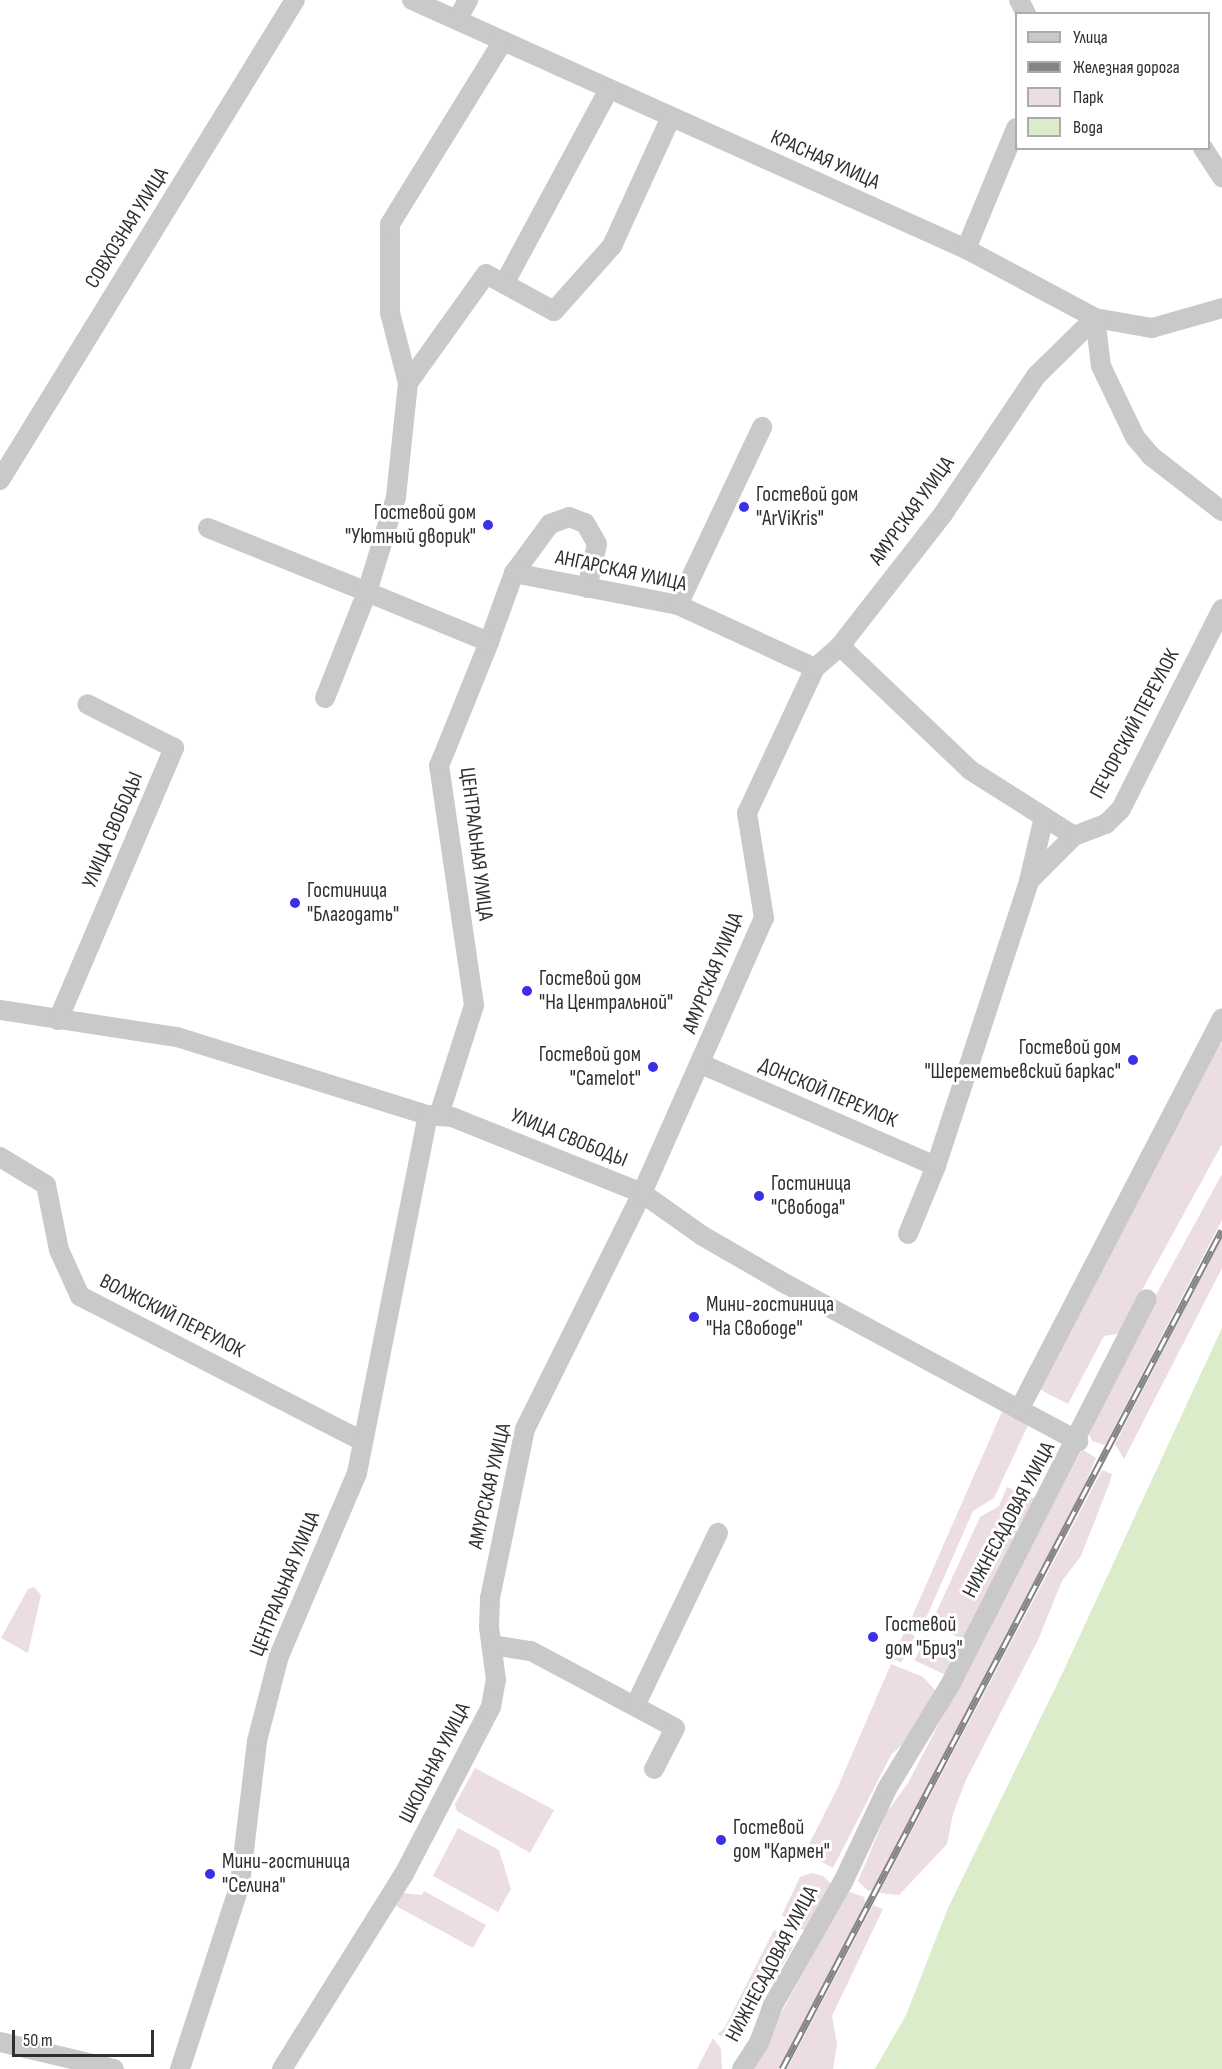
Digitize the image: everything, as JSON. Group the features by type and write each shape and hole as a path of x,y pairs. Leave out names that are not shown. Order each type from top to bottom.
{"street":[{"name":"СОВХОЗНАЯ УЛИЦА","path":"0,480 295,0"},
{"name":"КРАСНАЯ УЛИЦА","path":"412,0 966,249 1095,318 1152,328 1222,308"},
{"path":"458,20 468,0"},
{"path":"325,698 367,592 396,497 408,383 390,313 390,224 502,41"},
{"path":"504,284 609,89"},
{"path":"408,383 486,274 554,310 612,246 671,117"},
{"path":"966,249 1015,133"},
{"path":"1204,150 1222,177"},
{"path":"1095,318 1101,366 1135,437 1151,456 1222,511"},
{"name":"АМУРСКАЯ УЛИЦА","path":"492,1645 490,1598 525,1429 642,1193 764,918 747,813 815,668 840,646 954,499 1036,376 1095,318"},
{"path":"678,605 762,427"},
{"path":"208,528 489,642 514,573 550,524 569,517 585,524 597,544 587,588"},
{"name":"АНГАРСКАЯ УЛИЦА","path":"514,573 678,605 815,668"},
{"name":"ПЕЧОРСКИЙ ПЕРЕУЛОК","path":"908,1234 936,1166 1029,881 1074,836 1106,824 1121,809 1222,609"},
{"name":"ЦЕНТРАЛЬНАЯ УЛИЦА","path":"180,2069 240,1884 257,1741 279,1656 357,1473 433,1115 474,1005 439,765 489,642"},
{"path":"840,646 970,770 1074,836"},
{"name":"УЛИЦА СВОБОДЫ","path":"58,1020 174,748 87,704"},
{"path":"1029,881 1044,817"},
{"name":"УЛИЦА СВОБОДЫ","path":"0,1010 177,1037 433,1115 452,1117 642,1193 701,1235 777,1279 1018,1410"},
{"path":"1018,1410 1222,1019"},
{"name":"ДОНСКОЙ ПЕРЕУЛОК","path":"701,1064 936,1166"},
{"name":"ВОЛЖСКИЙ ПЕРЕУЛОК","path":"0,1157 45,1185 59,1250 80,1296 363,1441"},
{"path":"1078,1441 1147,1299"},
{"name":"НИЖНЕСАДОВАЯ УЛИЦА","path":"742,2069 759,2043 773,2005 843,1882 888,1787 950,1685 1078,1441 1018,1410"},
{"path":"635,1706 718,1533"},
{"path":"492,1645 531,1651 675,1728 654,1769"},
{"name":"ШКОЛЬНАЯ УЛИЦА","path":"282,2069 404,1874 485,1722 496,1680 492,1645"},
{"path":"0,2042 114,2069"}],"green space":[{"path":"1222,1033 1222,1144 1118,1334 1104,1336 1068,1404 1037,1388"},
{"path":"1222,1174 1222,1220 1105,1445 1092,1441 1088,1432 1152,1302"},
{"path":"1222,1237 1222,1268 1124,1459 1115,1444"},
{"path":"1004,1407 1030,1421 994,1498 973,1511 923,1625 912,1625 911,1619"},
{"path":"1082,1449 1096,1458 1085,1484 874,1890 868,1891 858,1881 887,1812 908,1783"},
{"path":"1102,1470 1112,1474 1081,1556 1062,1581 1038,1640 966,1780 953,1814 947,1844 899,1895 879,1893"},
{"path":"1007,1487 1040,1501 964,1640 931,1624 980,1517 999,1506"},
{"path":"34,1587 41,1595 28,1653 1,1638 28,1589"},
{"path":"905,1631 915,1636 901,1663 891,1658"},
{"path":"926,1636 956,1650 944,1674 915,1660"},
{"path":"891,1664 923,1677 936,1691 912,1735 891,1755 833,1868 811,1856 807,1848 837,1789"},
{"path":"475,1768 554,1810 530,1853 457,1811 455,1804"},
{"path":"458,1828 499,1850 511,1889 498,1912 433,1876"},
{"path":"811,1873 823,1876 832,1885 806,1931 792,1925 782,1915 800,1877"},
{"path":"424,1891 486,1925 473,1948 396,1906 403,1893 422,1895"},
{"path":"847,1891 864,1897 866,1905 779,2069 751,2069"},
{"path":"873,1905 883,1909 832,2016 837,2044 833,2069 787,2069"},
{"path":"774,1930 793,1940 793,1947 736,2044 717,2034 724,2029"},
{"path":"713,2038 721,2049 722,2069 697,2069"}],"water":[{"path":"1222,1328 1222,2069 875,2069 906,2015 948,1908 1063,1672"}],"railway":[{"path":"782,2069 1222,1230"}],"place":[{"name":"Гостевой дом \"ArViKris\"","path":"744,507"},
{"name":"Гостевой дом \"Уютный дворик\"","path":"488,525"},
{"name":"Гостиница \"Благодать\"","path":"295,903"},
{"name":"Гостевой дом \"На Центральной\"","path":"527,991"},
{"name":"Гостевой дом \"Шереметьевский баркас\"","path":"1133,1060"},
{"name":"Гостевой дом \"Camelot\"","path":"653,1067"},
{"name":"Гостиница \"Свобода\"","path":"759,1196"},
{"name":"Мини-гостиница \"На Свободе\"","path":"694,1317"},
{"name":"Гостевой дом \"Бриз\"","path":"873,1637"},
{"name":"Гостевой дом \"Кармен\"","path":"721,1840"},
{"name":"Мини-гостиница \"Селина\"","path":"210,1874"}]}
